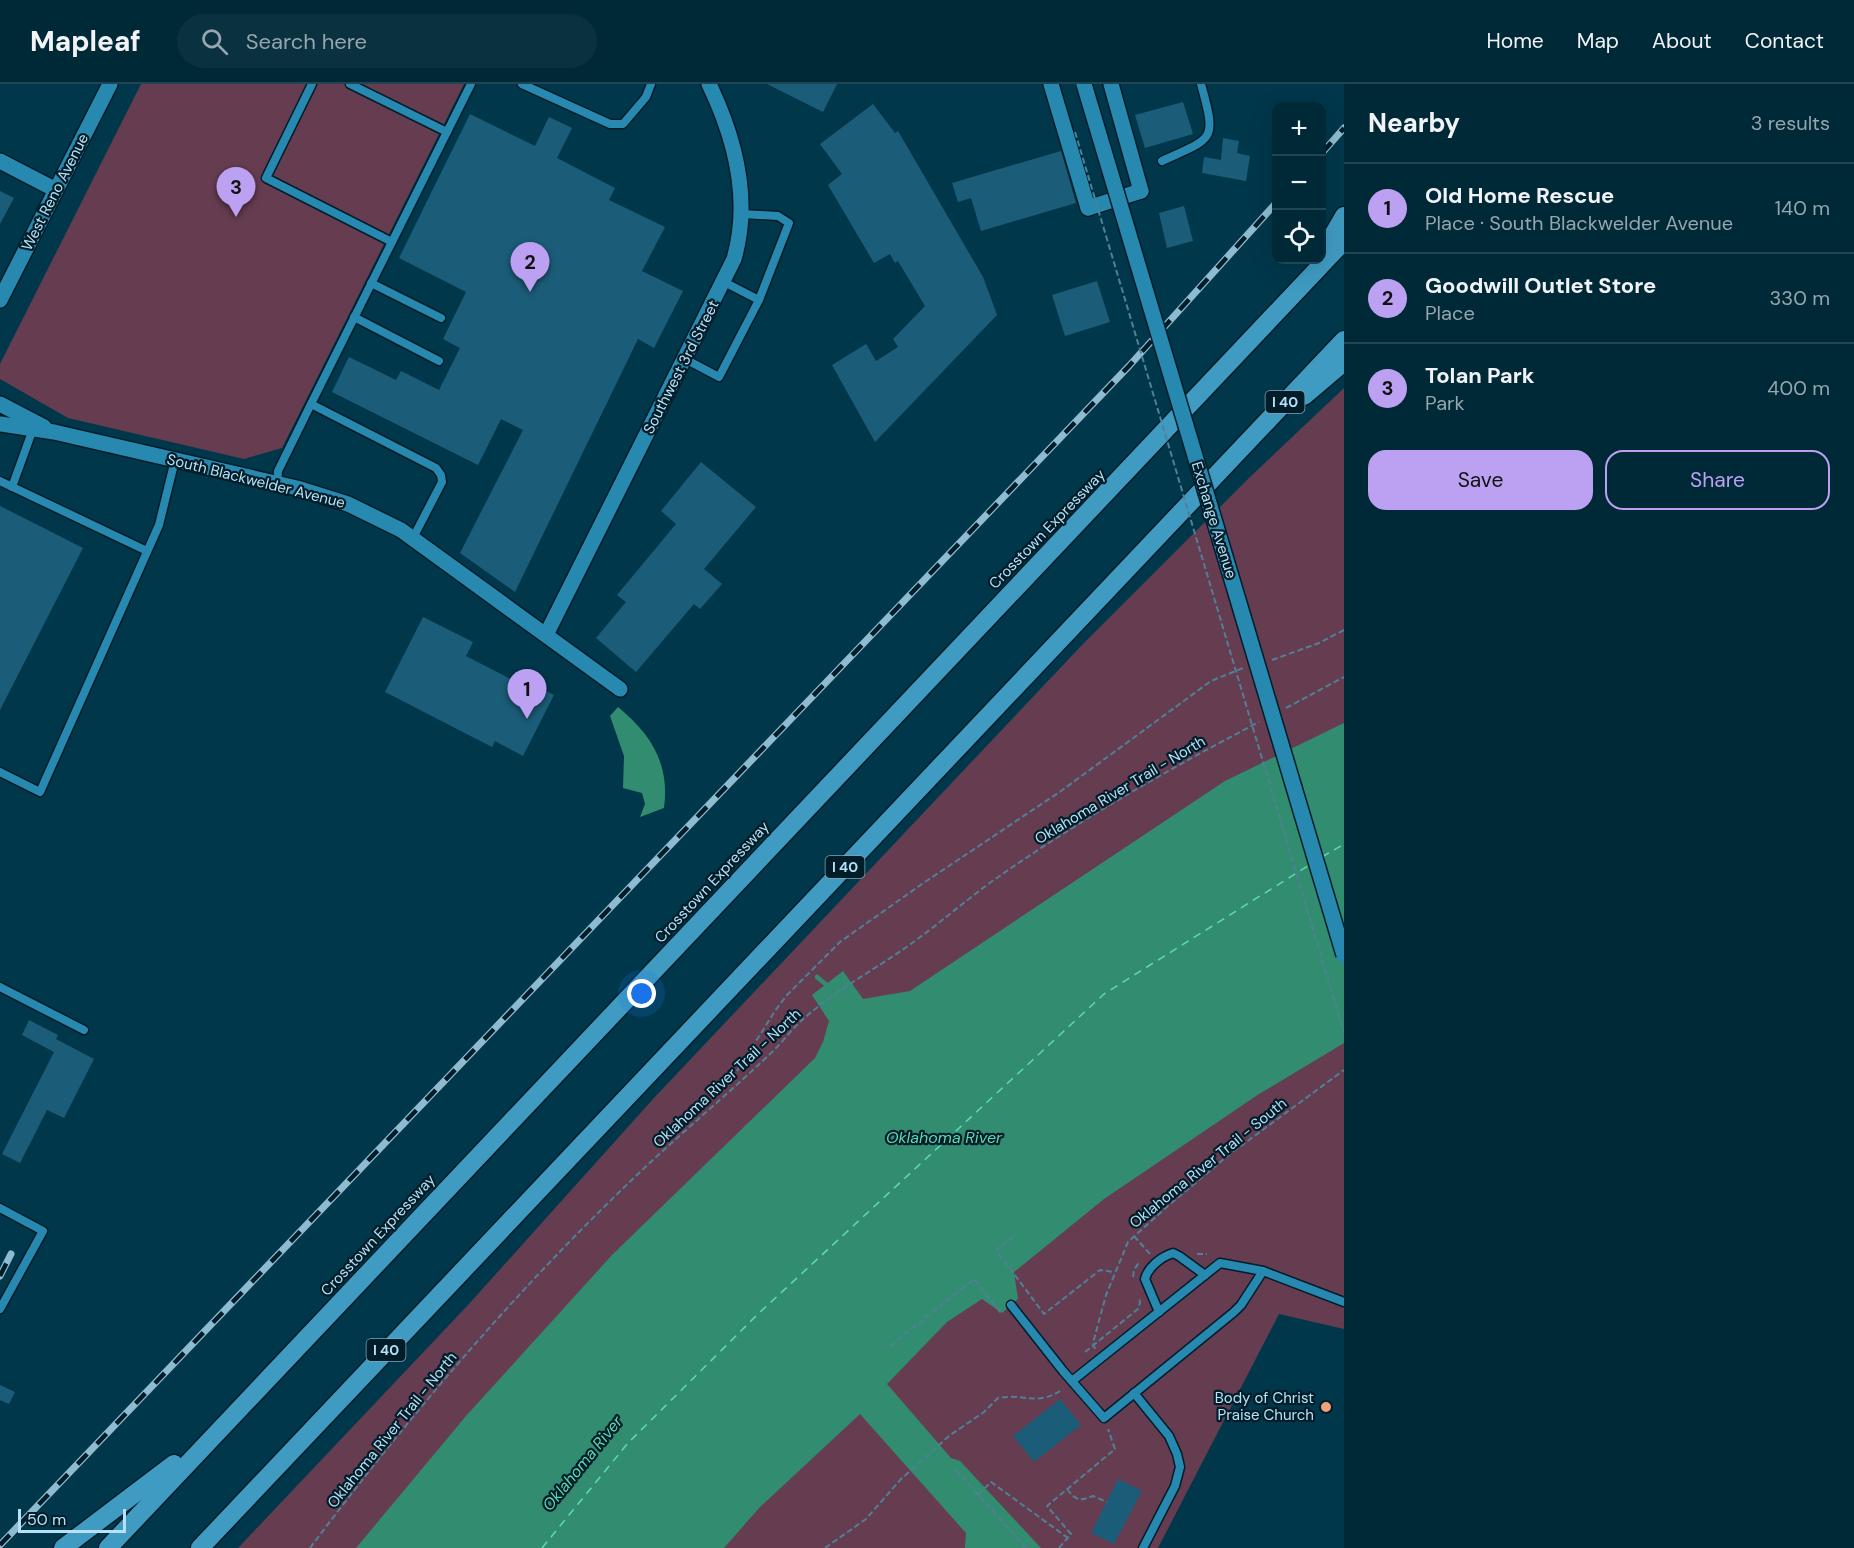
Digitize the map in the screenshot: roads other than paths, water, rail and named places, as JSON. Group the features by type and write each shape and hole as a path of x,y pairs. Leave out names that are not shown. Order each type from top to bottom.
{"highway":[{"path":"1326,247 1344,216"},
{"name":"Crosstown Expressway","path":"108,1548 1344,242"},
{"path":"1306,280 1316,264"},
{"name":"I 40","path":"202,1548 220,1526 1344,340"},
{"path":"1226,464 1344,362"},
{"path":"63,1548 216,1432"}],"street":[{"name":"West Reno Avenue","path":"0,300 110,84"},
{"name":"Southwest 3rd Street","path":"546,635 724,282 737,249 742,214 741,189 735,156 709,84"},
{"path":"1052,84 1088,208 1141,191 1111,84"},
{"name":"Exchange Avenue","path":"1084,84 1344,955"},
{"path":"0,161 56,190"},
{"name":"South Blackwelder Avenue","path":"0,404 54,432"},
{"name":"South Blackwelder Avenue","path":"0,423 54,432 175,460 277,484 348,504 413,538 620,689"}],"lane":[{"path":"312,84 266,178 392,242"},
{"path":"350,84 447,132"},
{"path":"277,484 278,471 471,84"},
{"path":"522,84 610,124 623,124 646,97 651,84"},
{"path":"1162,161 1204,142 1209,132 1211,119 1202,84"},
{"path":"685,359 719,377 759,300 789,223 778,216 742,214"},
{"path":"724,282 759,300"},
{"path":"371,284 441,318"},
{"path":"354,317 439,361"},
{"path":"311,404 436,468 441,475 442,482 413,538"},
{"path":"12,487 33,429"},
{"path":"0,772 40,792 159,525 175,460"},
{"path":"0,481 147,551"},
{"path":"0,987 84,1030"},
{"path":"0,1208 43,1231 0,1309"},
{"path":"1158,1312 1145,1280 1150,1269 1166,1256 1173,1253 1205,1275"},
{"path":"1072,1381 1220,1263 1263,1271 1344,1302"},
{"path":"1011,1305 1104,1418 1234,1312 1263,1271"},
{"path":"1134,1394 1169,1436 1178,1454 1180,1467 1175,1486 1143,1548"}],"water":[{"path":"618,707 649,739 656,751 664,777 664,808 640,817 645,804 642,793 623,788 624,756 610,716"},
{"name":"Oklahoma River","path":"1344,723 1344,1043 1259,1094 1104,1199 1014,1272 1018,1299 1002,1313 982,1299 947,1322 887,1384 951,1458 960,1461 1041,1548 965,1548 966,1533 860,1414 760,1507 724,1548 356,1548 466,1416 612,1255 815,1058 823,1042 829,1021 812,995 843,971 863,999 910,991 1225,781"}],"waterway":[{"path":"817,977 829,987"}],"railway":[{"path":"1326,148 1344,128"},
{"path":"0,1545 1129,366 1272,207"},
{"path":"0,1276 11,1254"}],"place":[{"name":"Tolan Park","path":"236,217"},
{"name":"Goodwill Outlet Store","path":"530,292"},
{"name":"Old Home Rescue","path":"527,719"},
{"name":"Body of Christ Praise Church","path":"1326,1407"}]}
